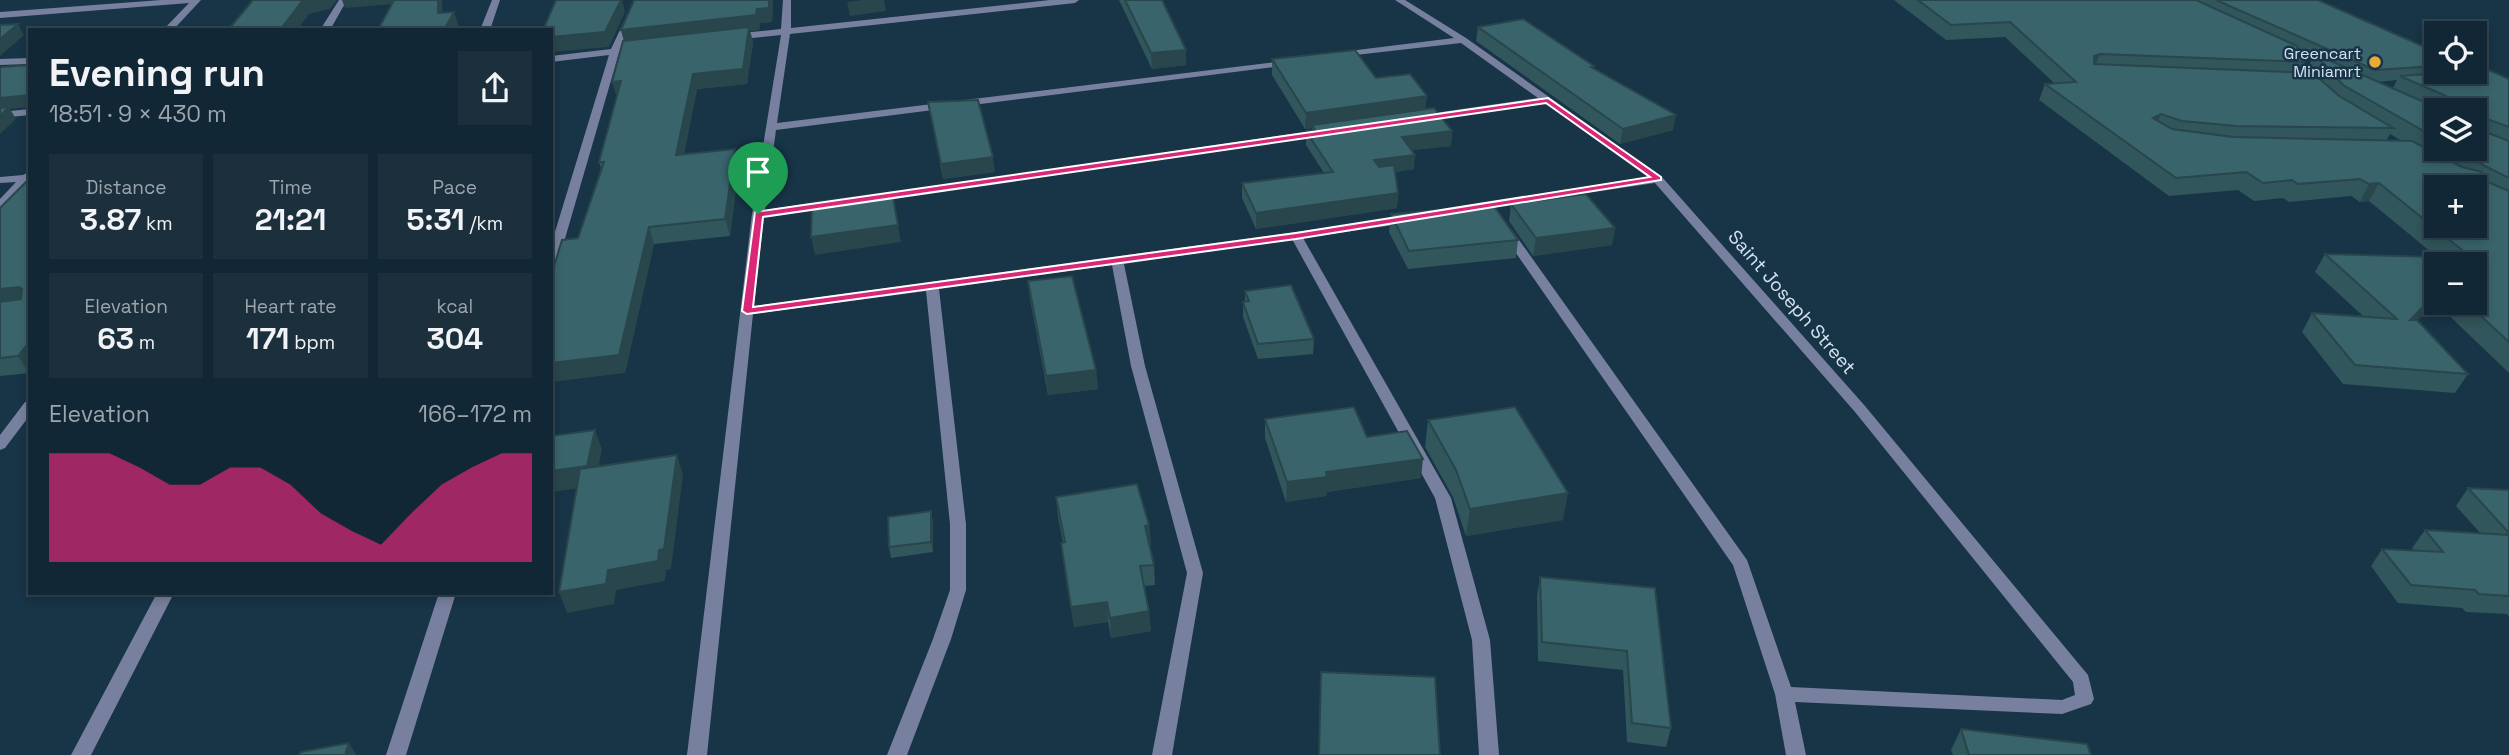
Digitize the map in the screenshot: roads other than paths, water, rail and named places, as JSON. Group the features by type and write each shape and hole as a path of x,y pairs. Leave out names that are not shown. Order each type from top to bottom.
{"street":[{"path":"55,11 69,0"},
{"path":"0,15 197,0"},
{"path":"170,28 197,0"},
{"path":"326,28 343,0"},
{"path":"486,28 496,0"},
{"path":"554,251 615,51 638,0"},
{"path":"697,755 758,214 773,127 786,31 787,0"},
{"path":"720,39 1075,0"},
{"name":"Saint Joseph Street","path":"1399,0 1463,40 1658,178 1860,409 2082,680 2085,699 2062,707 1784,694"},
{"path":"1325,57 1463,40"},
{"path":"553,59 654,47"},
{"path":"0,62 28,61"},
{"path":"773,127 1297,61"},
{"path":"1409,120 1548,100"},
{"path":"0,114 28,112"},
{"path":"855,200 1340,130"},
{"path":"0,180 28,176"},
{"path":"0,206 28,176"},
{"path":"1448,212 1658,178"},
{"path":"758,214 841,202"},
{"path":"1489,206 1741,564 1784,694 1796,755"},
{"path":"747,311 1296,236 1420,216"},
{"path":"1296,236 1443,498 1482,640 1489,755"},
{"path":"1117,261 1138,366 1195,573 1162,755"},
{"path":"897,755 958,590 958,524 932,286"},
{"path":"0,446 28,408"},
{"path":"81,755 165,595"},
{"path":"396,755 446,595"}],"place":[{"name":"Greencart Miniamrt","path":"2375,62"}]}
